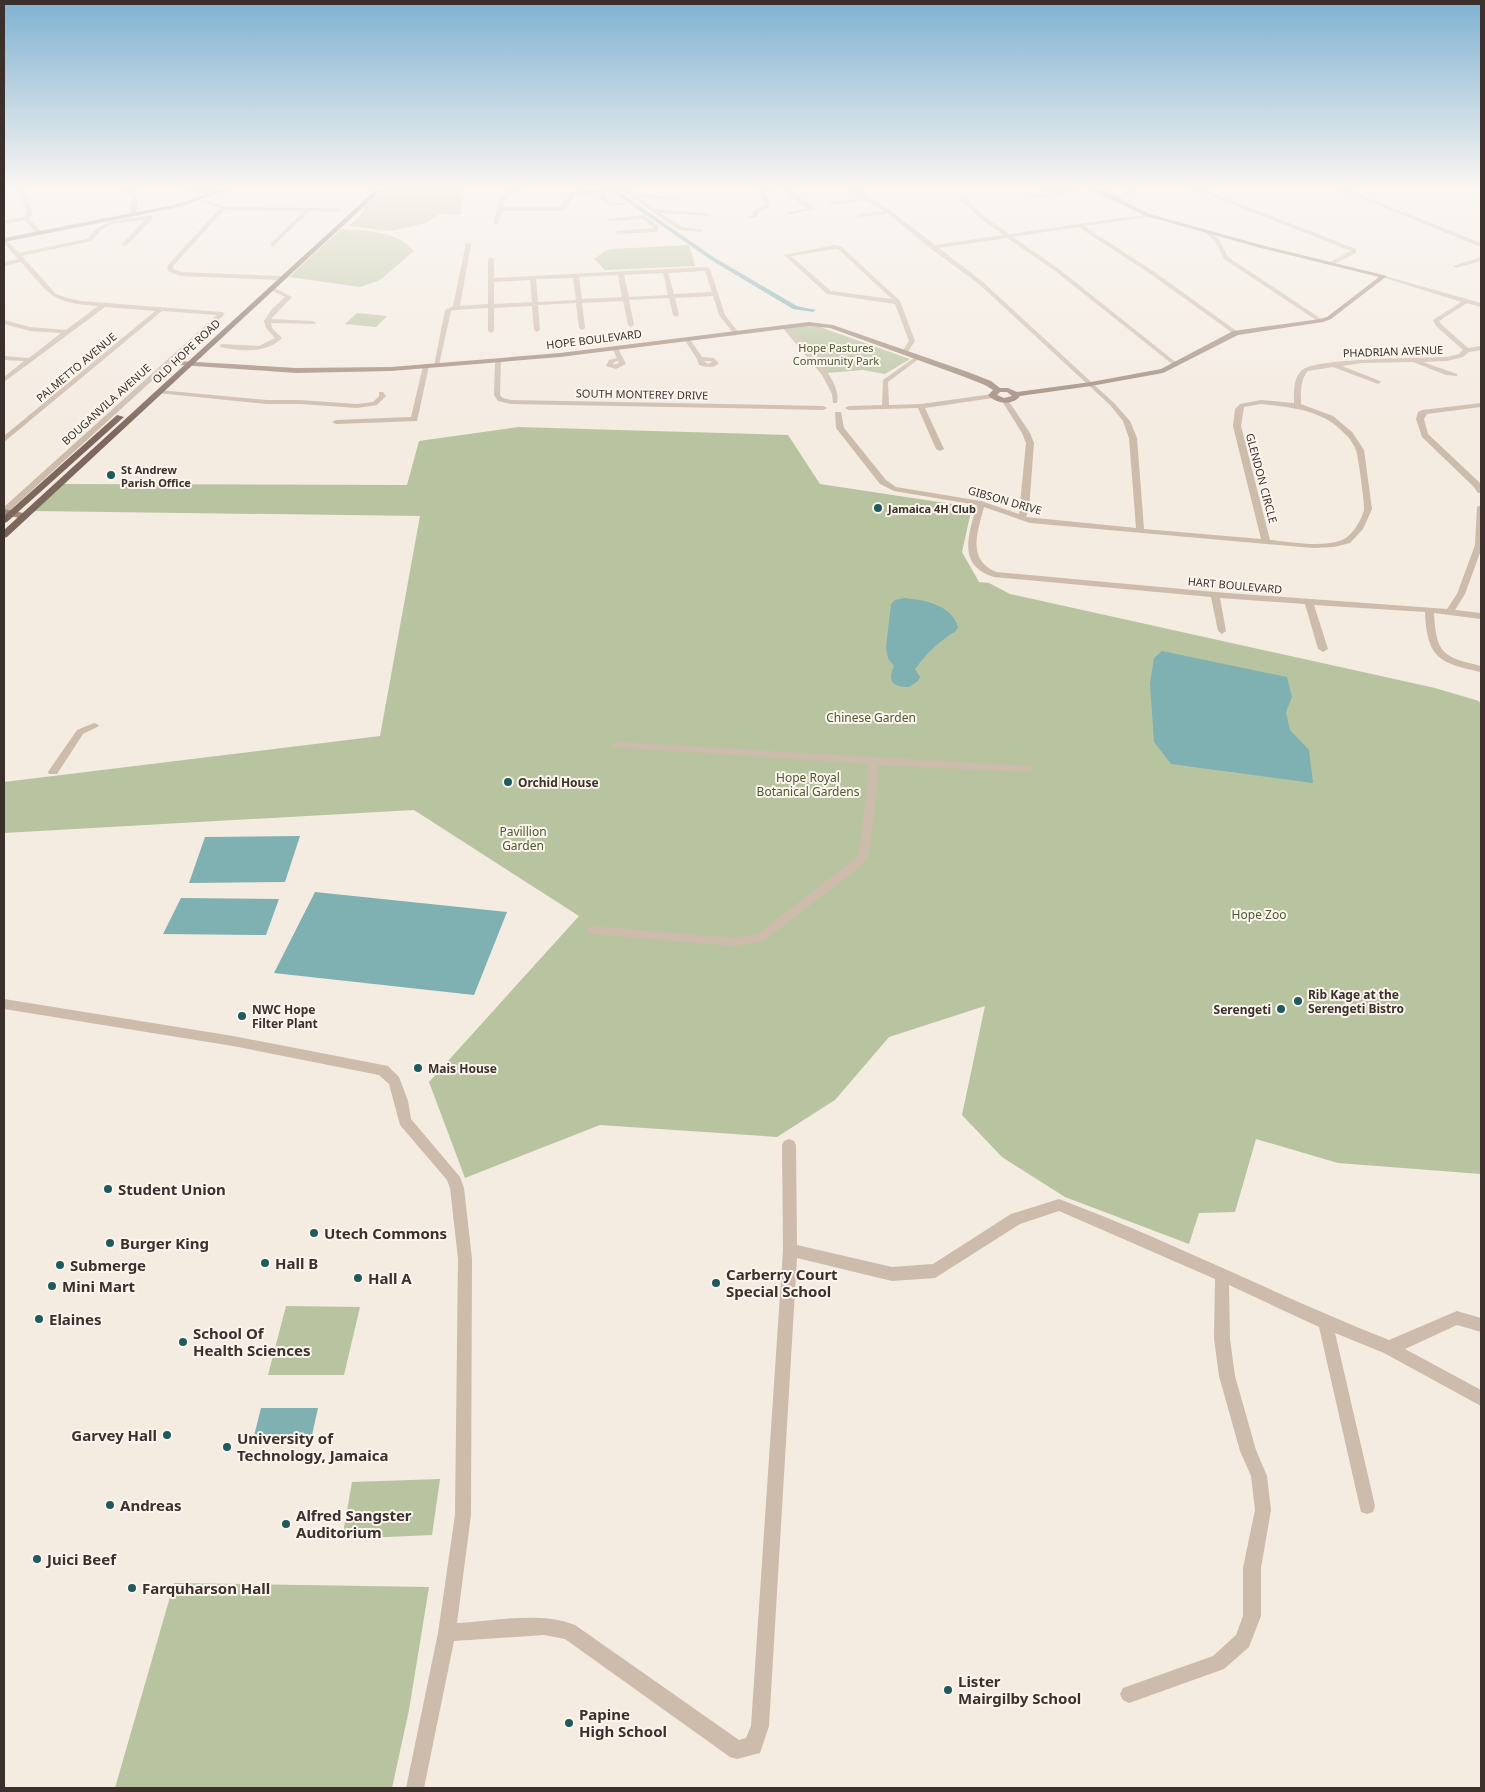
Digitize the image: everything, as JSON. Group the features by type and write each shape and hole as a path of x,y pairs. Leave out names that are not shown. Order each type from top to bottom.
{"main road":[{"name":"OLD HOPE ROAD","path":"4,535 190,364 271,288 288,269"},
{"name":"OLD HOPE ROAD","path":"6,515 289,269"}],"street":[{"path":"30,269 54,295 71,302 161,309"},
{"path":"170,269 180,274 278,278"},
{"path":"456,308 463,269"},
{"path":"491,269 491,332"},
{"path":"491,280 707,269 722,315 736,333"},
{"path":"802,269 829,293 898,302"},
{"path":"862,269 898,302 912,341 905,352"},
{"path":"962,269 981,283 1091,384 1126,421 1133,438 1140,532"},
{"path":"1055,269 1176,365"},
{"path":"1146,269 1236,333"},
{"path":"1242,269 1322,321"},
{"path":"1357,269 1481,305"},
{"path":"665,271 676,315"},
{"path":"621,274 631,325"},
{"path":"576,276 582,328"},
{"path":"849,408 845,413 838,414 827,412 823,408 828,403 835,402 843,403 849,408 921,406 1008,390 1016,394 1091,384 1163,371 1236,333 1322,321 1329,318 1384,276"},
{"path":"533,278 537,330"},
{"path":"222,346 258,349 276,342 279,338 269,328 267,321 269,316 289,297 271,288"},
{"path":"436,366 448,310 456,308 716,294"},
{"name":"PHADRIAN AVENUE","path":"1298,405 1298,384 1302,372 1306,369 1330,364 1410,358 1456,358 1461,356 1467,350 1438,325 1436,320 1467,302"},
{"path":"4,380 103,305"},
{"name":"BOUGANVILA AVENUE","path":"6,515 222,314 161,309"},
{"name":"PALMETTO AVENUE","path":"4,440 161,309"},
{"path":"267,321 313,324"},
{"path":"4,322 30,328 68,332"},
{"name":"HOPE BOULEVARD","path":"180,363 288,371 335,371 436,366 615,348 809,324 831,326 966,374 988,383 995,393"},
{"path":"784,326 832,385 837,397 835,402"},
{"path":"687,339 700,359"},
{"path":"615,348 620,359"},
{"path":"1467,350 1481,348"},
{"path":"886,407 885,382 918,357"},
{"path":"4,358 31,360"},
{"path":"1410,358 1448,374 1455,375"},
{"name":"SOUTH MONTEREY DRIVE","path":"498,361 496,395 500,400 510,402 823,408"},
{"path":"1330,364 1378,382"},
{"path":"336,422 414,419 426,366"},
{"path":"159,392 253,401 357,406 375,404 383,396 381,393"},
{"path":"995,393 1006,400 1030,443 1026,509 1022,518"},
{"path":"1006,400 1015,399 1016,394"},
{"name":"GLENDON CIRCLE","path":"1261,402 1298,405 1330,418 1348,432 1360,450 1368,508 1359,529 1347,541 1334,545 1313,546 1266,542 1237,426 1239,409 1242,405 1261,402"},
{"path":"1481,405 1425,412 1421,414 1420,419 1425,435 1477,484 1481,491"},
{"path":"921,406 940,450"},
{"name":"GIBSON DRIVE","path":"838,414 840,428 883,482 888,486 904,491 981,503 1030,521 1266,542"},
{"name":"HART BOULEVARD","path":"981,503 971,545 972,553 979,567 987,572 1215,595 1429,610 1481,616"},
{"path":"1450,612 1461,594 1479,545 1481,508"},
{"path":"6,515 25,516"},
{"path":"1215,595 1222,631"},
{"path":"1309,602 1323,649"},
{"path":"1429,610 1433,644 1438,651 1446,658 1481,669"},
{"path":"53,772 80,732 94,726"},
{"path":"617,745 1028,769"},
{"path":"592,930 733,942 760,938 856,864 864,854 872,789 873,761"},
{"path":"4,1004 233,1041 383,1070 394,1081 405,1121 454,1177 466,1259 463,1515 447,1633 415,1788"},
{"path":"447,1633 544,1626 569,1631 737,1750 753,1746 760,1726 790,1250 789,1145"},
{"path":"790,1250 892,1274 935,1271 1016,1219 1059,1205 1172,1252 1325,1322 1389,1348 1481,1398"},
{"path":"1129,1694 1218,1663 1244,1642 1252,1616 1252,1568 1263,1510 1259,1476 1248,1452 1227,1376 1222,1340 1222,1276"},
{"path":"1389,1348 1457,1318 1481,1325"},
{"path":"1325,1322 1367,1506"}],"green space":[{"path":"298,269 393,269 380,280 360,287 289,277"},
{"path":"604,269 636,269 605,270"},
{"path":"357,313 387,316 376,327 345,324"},
{"name":"Hope Pastures Community Park","path":"802,326 820,327 910,359 885,374 863,370 827,373 788,328"},
{"name":"Hope Royal Botanical Gardens","path":"518,427 788,435 820,484 972,507 962,552 979,582 989,583 1010,594 1435,688 1479,701 1481,705 1481,1174 1338,1163 1256,1139 1235,1212 1199,1213 1189,1244 1065,1197 1002,1157 962,1115 985,1006 889,1037 835,1100 777,1137 600,1125 465,1178 429,1082 579,916 414,810 4,833 4,782 380,736 420,516 33,511 62,484 407,485 419,441"},
{"path":"286,1306 360,1307 344,1375 268,1375"},
{"path":"440,1479 432,1535 342,1539 352,1482"},
{"path":"174,1583 429,1587 409,1710 392,1788 115,1788"}],"water":[{"path":"904,598 928,602 943,608 954,619 958,627 956,631 934,648 915,669 920,677 918,681 909,687 895,685 891,680 894,666 888,658 886,647 891,604 895,600"},
{"path":"1162,651 1287,677 1292,697 1286,712 1290,730 1309,750 1313,783 1171,764 1154,742 1150,683 1154,658"},
{"path":"300,836 285,882 189,883 205,837"},
{"path":"315,892 507,912 474,995 274,973"},
{"path":"181,898 279,899 266,935 163,934"},
{"path":"261,1408 318,1408 312,1435 254,1436"}],"waterway":[{"path":"729,269 795,308 813,310"}],"place":[{"name":"St Andrew Parish Office","path":"111,475"},
{"name":"Jamaica 4H Club","path":"878,508"},
{"name":"Orchid House","path":"508,782"},
{"name":"Rib Kage at the Serengeti Bistro","path":"1298,1001"},
{"name":"Serengeti","path":"1281,1009"},
{"name":"NWC Hope Filter Plant","path":"242,1016"},
{"name":"Mais House","path":"418,1068"},
{"name":"Student Union","path":"108,1189"},
{"name":"Utech Commons","path":"314,1233"},
{"name":"Burger King","path":"110,1243"},
{"name":"Hall B","path":"265,1263"},
{"name":"Submerge","path":"60,1265"},
{"name":"Hall A","path":"358,1278"},
{"name":"Carberry Court Special School","path":"716,1283"},
{"name":"Mini Mart","path":"52,1286"},
{"name":"Elaines","path":"39,1319"},
{"name":"School Of Health Sciences","path":"183,1342"},
{"name":"Garvey Hall","path":"167,1435"},
{"name":"University of Technology, Jamaica","path":"227,1447"},
{"name":"Andreas","path":"110,1505"},
{"name":"Alfred Sangster Auditorium","path":"286,1524"},
{"name":"Juici Beef","path":"37,1559"},
{"name":"Farquharson Hall","path":"132,1588"},
{"name":"Lister Mairgilby School","path":"948,1690"},
{"name":"Papine High School","path":"569,1723"}],"park label":[{"name":"Chinese Garden","path":"871,717"},
{"name":"Pavillion Garden","path":"523,838"},
{"name":"Hope Zoo","path":"1259,914"}]}
